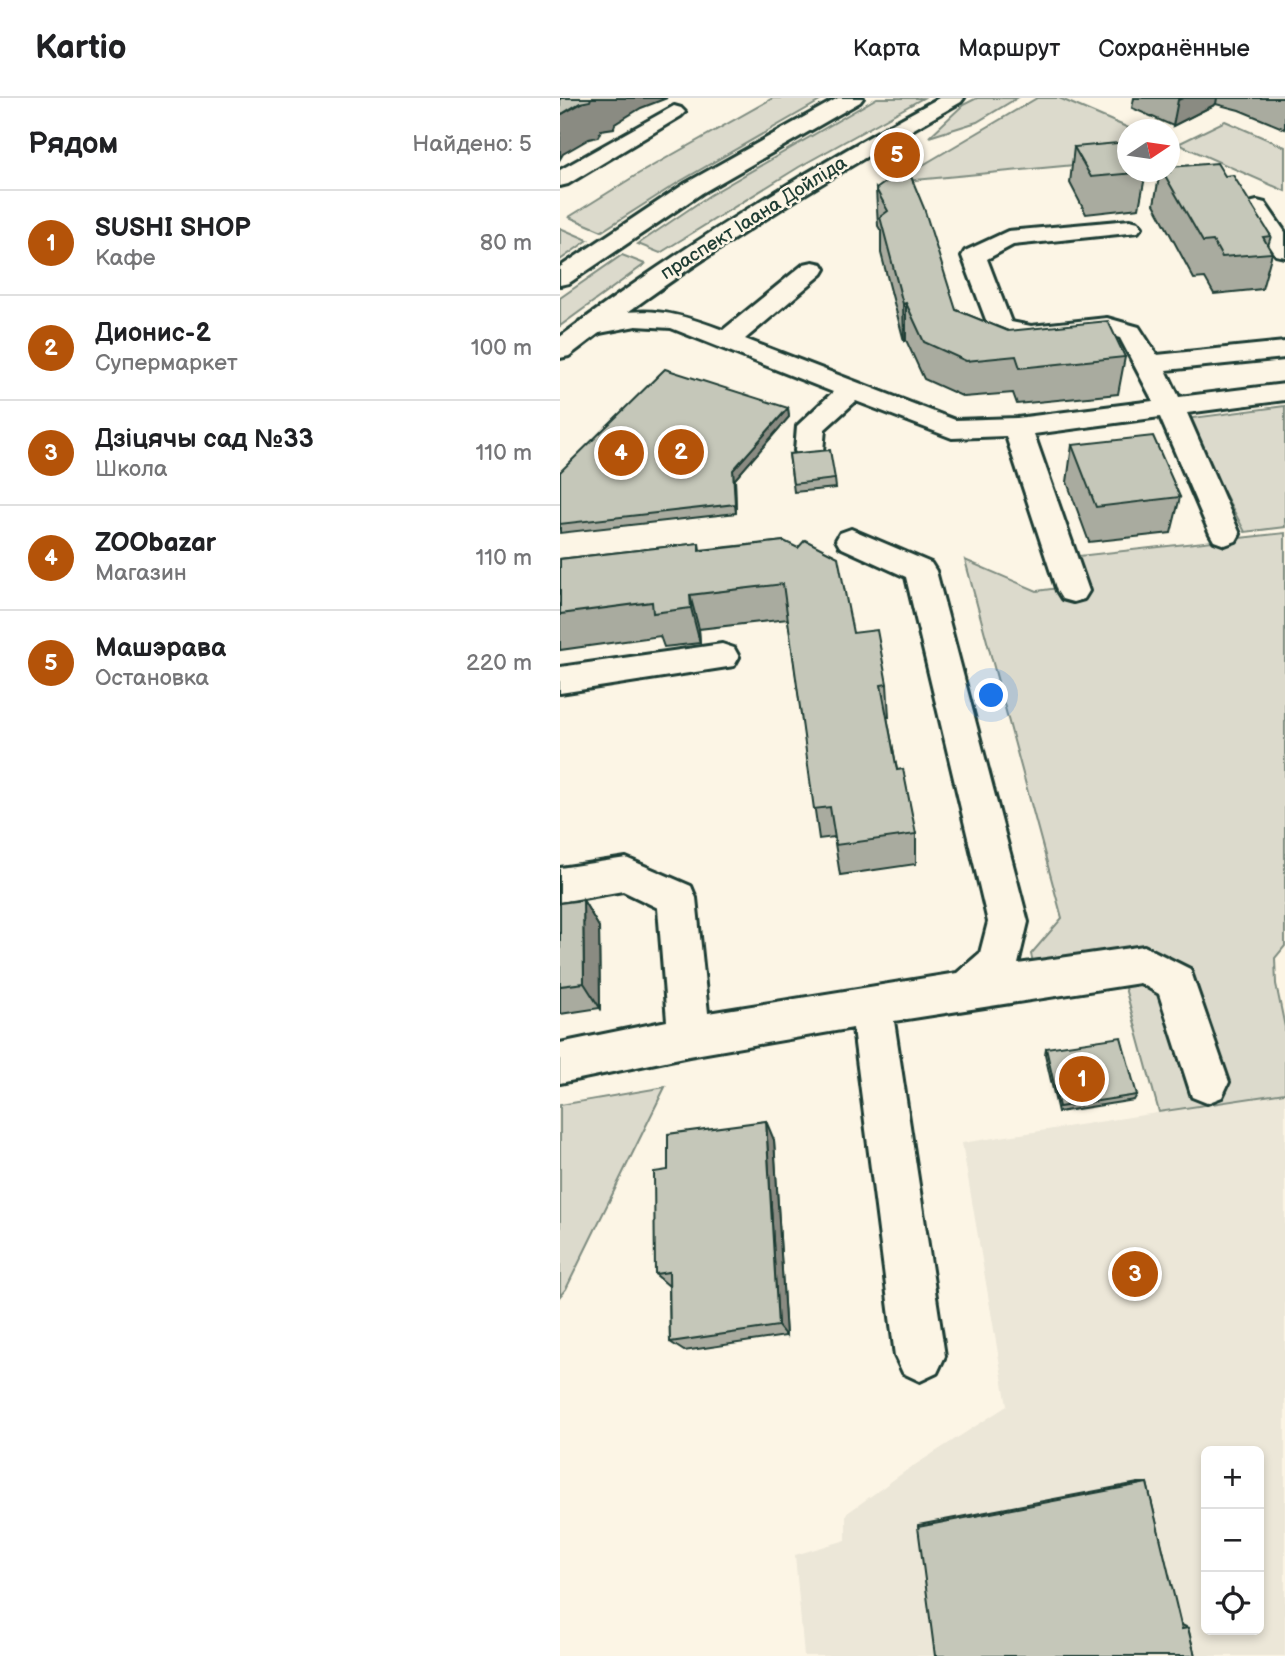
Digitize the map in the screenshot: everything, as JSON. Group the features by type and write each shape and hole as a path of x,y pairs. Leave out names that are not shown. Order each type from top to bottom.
{"main road":[{"path":"560,278 694,188 853,98"},
{"name":"праспект Іаана Дойліда","path":"560,350 658,277 755,212 954,98"},
{"path":"560,179 684,106"},
{"path":"1257,208 1285,250"},
{"path":"1130,227 1008,239 974,256 1000,327 1031,334 1107,326 1129,333 1149,364 1225,534"},
{"path":"726,341 813,269"},
{"path":"658,277 655,290 657,301 675,321"},
{"path":"589,327 636,318 675,321 952,429 1017,427 1285,392"},
{"path":"1149,364 1285,350"},
{"path":"809,451 811,426 852,390"},
{"path":"1017,427 1073,591"},
{"path":"851,540 920,571 1008,922 999,963 967,990"},
{"path":"560,680 722,657"},
{"path":"560,886 626,874 677,898 689,1036"},
{"path":"560,1063 689,1036 1144,964 1176,982 1207,1082"},
{"path":"871,1006 920,1356"}],"shaded area":[{"path":"773,98 825,98 679,182 602,231 569,217 638,174"},
{"path":"877,98 923,98 799,167 660,253 638,244 710,195"},
{"path":"977,98 1017,98 977,122 929,137 963,105"},
{"path":"1037,98 1059,98 1117,123 1117,161 894,182"},
{"path":"1225,121 1285,147 1285,191 1180,145"},
{"path":"560,228 588,240 560,260"},
{"path":"622,255 645,264 560,326 560,298"},
{"path":"1285,406 1285,527 1245,532 1185,419"},
{"path":"1285,533 1285,946 1275,958 1276,984 1285,1027 1285,1093 1159,1112 1116,955 1034,967 1031,954 1062,918 965,560 1037,591 1087,584 1078,556"},
{"path":"665,1087 566,1289 560,1296 560,1105"},
{"path":"1285,1093 1285,1656 804,1656 795,1555 846,1540 846,1514 907,1470 1007,1406 962,1143"}],"building":[{"path":"560,98 591,98 590,101 580,103 560,115"},
{"path":"1117,143 1117,175 1091,177 1074,147"},
{"path":"1217,163 1225,176 1233,175 1271,236 1263,237 1272,253 1222,257 1213,241 1203,242 1169,182 1180,182 1180,166"},
{"path":"907,167 924,208 956,310 1008,331 1108,321 1125,357 1020,368 1016,356 966,361 924,342 906,303 903,304 880,217 888,211 876,189"},
{"path":"665,369 788,408 733,470 735,504 560,524 560,472"},
{"path":"1153,436 1180,497 1096,507 1072,445"},
{"path":"830,450 835,479 793,484 789,454"},
{"path":"805,540 838,557 853,633 877,630 887,684 881,685 897,770 903,769 916,834 836,845 830,807 814,809 783,584 690,595 691,608 653,613 652,602 560,614 560,559 699,543 699,551 784,541 798,548"},
{"path":"583,900 584,983 560,986 560,903"},
{"path":"1121,1037 1137,1095 1059,1107 1046,1048"},
{"path":"766,1121 778,1326 670,1342 669,1272 655,1274 654,1172 668,1170 668,1134"},
{"path":"1147,1483 1182,1629 1188,1628 1195,1656 935,1656 918,1527"}],"place":[{"name":"Машэрава","path":"897,155"},
{"name":"Дионис-2","path":"681,452"},
{"name":"ZOObazar","path":"621,453"},
{"name":"SUSHI SHOP","path":"1082,1079"},
{"name":"Дзіцячы сад №33","path":"1135,1274"}]}
